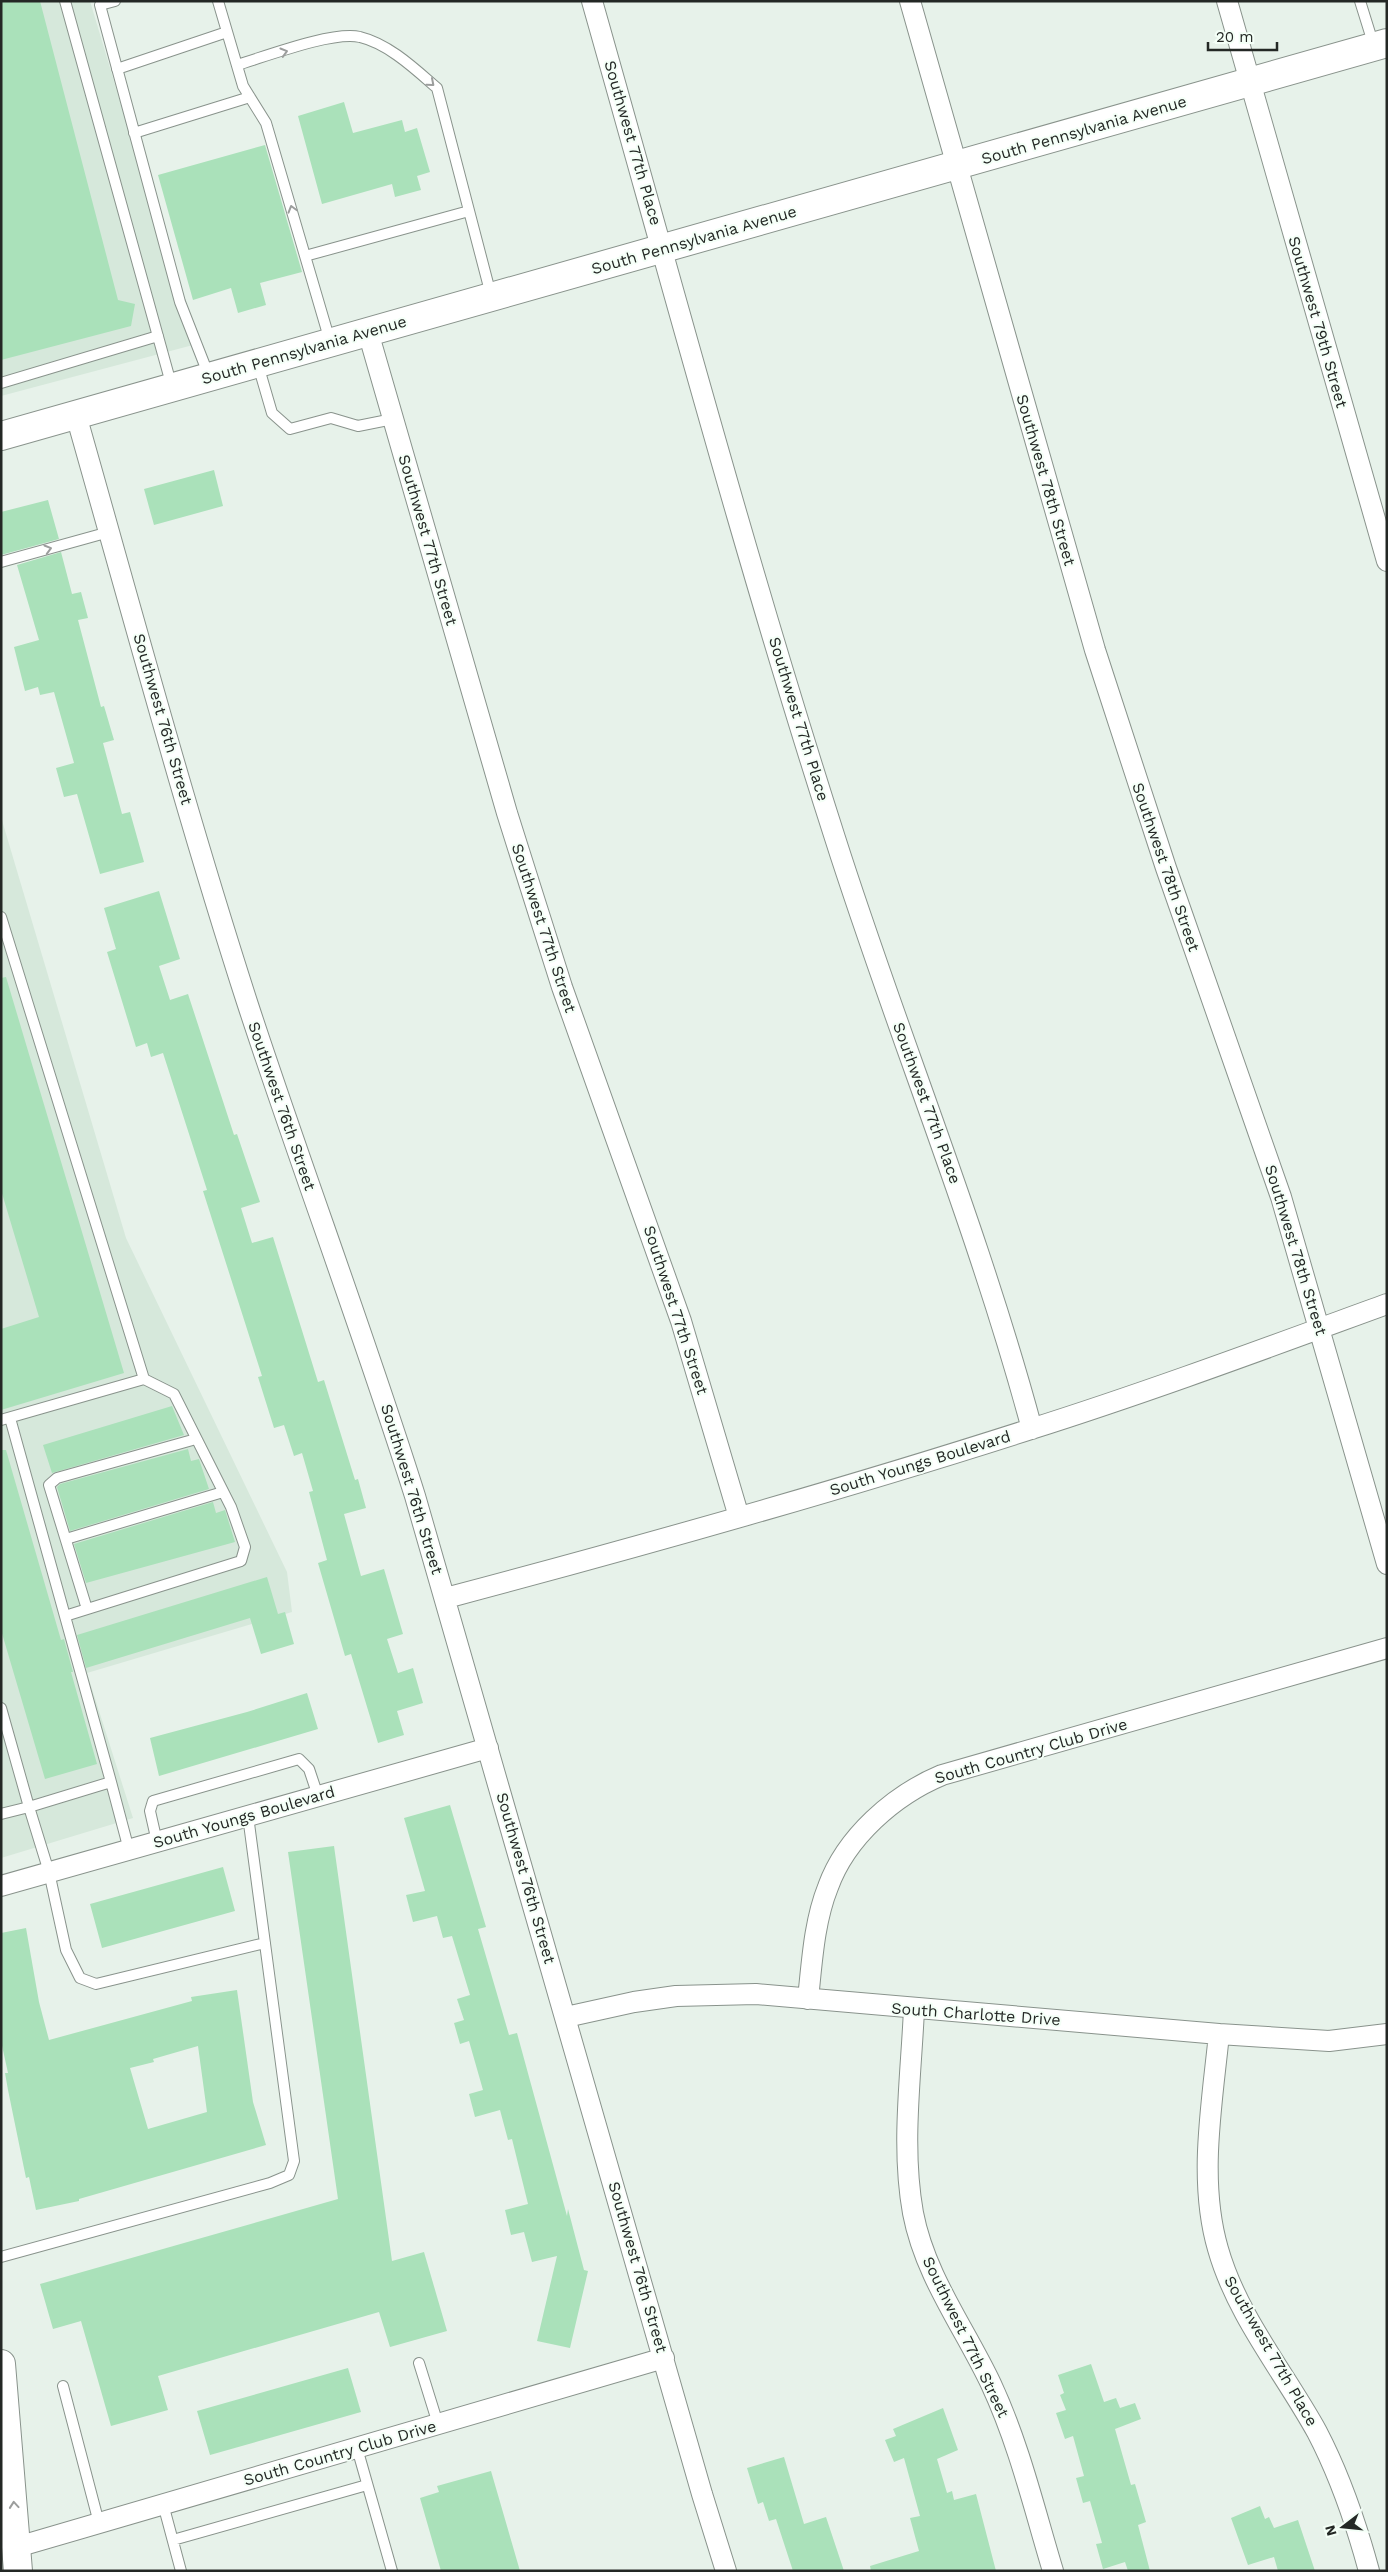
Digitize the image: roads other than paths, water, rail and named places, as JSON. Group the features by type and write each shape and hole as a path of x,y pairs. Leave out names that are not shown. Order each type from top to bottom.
{"main road":[{"name":"South Pennsylvania Avenue","path":"1,436 1380,45"},
{"path":"1,2364 18,2559"}],"street":[{"name":"Southwest 77th Place","path":"592,1 814,770 874,954 976,1240 1032,1429"},
{"name":"Southwest 78th Street","path":"910,1 1101,668 1169,877 1281,1197 1387,1564"},
{"name":"Southwest 79th Street","path":"1227,1 1387,561"},
{"name":"Southwest 77th Street","path":"368,332 507,813 562,986 681,1321 739,1517"},
{"name":"Southwest 76th Street","path":"76,415 215,902 278,1094 377,1376 446,1598 702,2494 726,2571"},
{"name":"South Youngs Boulevard","path":"446,1598 739,1517 1032,1429 1387,1304"},
{"name":"South Country Club Drive","path":"808,1999 816,1929 828,1886 836,1868 865,1830 904,1795 922,1783 942,1775 1387,1648"},
{"name":"South Youngs Boulevard","path":"1,1886 488,1748"},
{"name":"South Charlotte Drive","path":"566,2017 634,2002 706,1993 756,1994 914,2009 1329,2041 1387,2034"},
{"name":"Southwest 77th Street","path":"914,2009 907,2158 909,2186 917,2230 935,2280 990,2382 1002,2410 1053,2571"},
{"name":"Southwest 77th Place","path":"1219,2034 1208,2166 1209,2203 1218,2249 1228,2277 1245,2313 1316,2431 1331,2461 1355,2524 1369,2571"},
{"name":"South Country Club Drive","path":"18,2559 99,2523 664,2358"}],"lane":[{"path":"64,1 172,388"},
{"path":"114,1 100,5 180,302 209,377"},
{"path":"218,1 243,86 266,123 331,342"},
{"path":"1360,1 1380,45"},
{"path":"117,69 227,32"},
{"path":"237,65 340,37 360,37 382,46 411,65 437,88 491,297"},
{"path":"134,133 250,97"},
{"path":"306,256 469,211"},
{"path":"1,383 158,336"},
{"path":"257,363 272,413 290,429 331,418 358,426 393,419"},
{"path":"1,562 109,532"},
{"path":"1,917 144,1379"},
{"path":"65,1616 241,1561 245,1547 222,1492 174,1394 144,1379 6,1419 65,1616 129,1850"},
{"path":"87,1609 49,1485 57,1478 196,1438"},
{"path":"66,1539 222,1492"},
{"path":"1,1708 49,1872 66,1950 80,1978 96,1984 265,1943"},
{"path":"157,1842 150,1811 153,1801 299,1759 309,1769 318,1796"},
{"path":"1,1814 111,1782"},
{"path":"1,2257 270,2183 289,2174 294,2161 248,1816"},
{"path":"419,2363 438,2424"},
{"path":"63,2386 99,2523"},
{"path":"357,2448 392,2571"},
{"path":"173,2540 367,2485"},
{"path":"163,2504 182,2571"}]}
